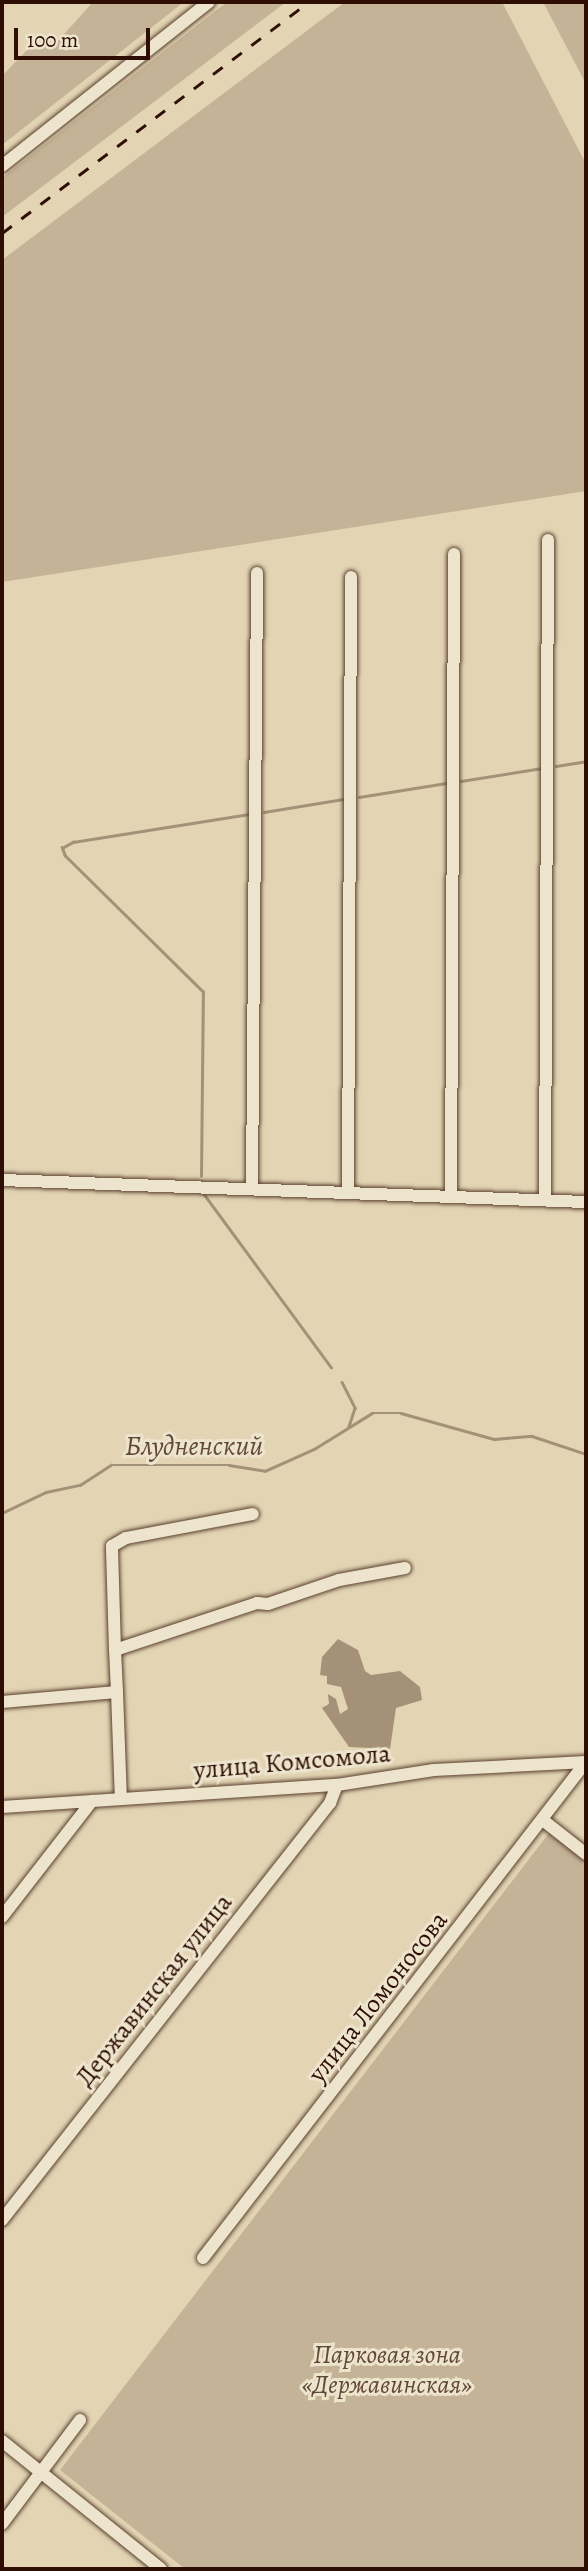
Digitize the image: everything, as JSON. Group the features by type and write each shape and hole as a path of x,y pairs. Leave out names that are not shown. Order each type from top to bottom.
{"street":[{"path":"2,166 209,2"},
{"path":"545,1200 548,540"},
{"path":"451,1197 454,554"},
{"path":"252,1189 257,573"},
{"path":"348,1193 351,577"},
{"path":"2,1180 586,1202"},
{"path":"121,1799 112,1546 126,1538 253,1514"},
{"path":"115,1650 257,1602 268,1604 339,1580 405,1568"},
{"path":"2,1702 117,1692"},
{"name":"улица Комсомола","path":"2,1807 337,1785 434,1770 586,1762"},
{"name":"улица Ломоносова","path":"203,2258 544,1821 586,1762"},
{"name":"Державинская улица","path":"2,2220 330,1803 337,1785"},
{"path":"2,1917 92,1801"},
{"path":"544,1821 586,1854"},
{"path":"2,2524 80,2420"},
{"path":"2,2441 161,2569"}],"green space":[{"path":"93,2 184,2 2,145 2,76 29,48 57,42"},
{"path":"227,2 286,2 2,217 2,178"},
{"path":"345,2 502,2 586,164 586,491 2,582 2,260"},
{"path":"543,2 586,2 586,84"},
{"name":"Парковая зона «Державинская»","path":"549,1833 586,1861 586,2569 185,2569 60,2470"}],"shaded area":[{"path":"338,1639 358,1650 365,1671 371,1675 400,1671 420,1687 422,1700 396,1708 390,1749 349,1747 322,1708 329,1704 328,1694 336,1699 340,1714 348,1709 341,1687 327,1684 327,1676 320,1675 322,1657"}],"waterway":[{"path":"556,766 586,761"},
{"path":"461,781 542,768"},
{"path":"359,797 446,783"},
{"path":"264,812 343,799"},
{"path":"201,1176 203,992 65,856 62,848 73,842 249,814"},
{"path":"204,1194 331,1367"},
{"path":"342,1382 355,1408 349,1427"},
{"name":"Блудненский","path":"2,1513 46,1492 80,1485 111,1465 229,1465 265,1471 314,1449 372,1413 401,1413 494,1439 532,1436 586,1454"}],"railway":[{"path":"2,233 309,2"}]}
